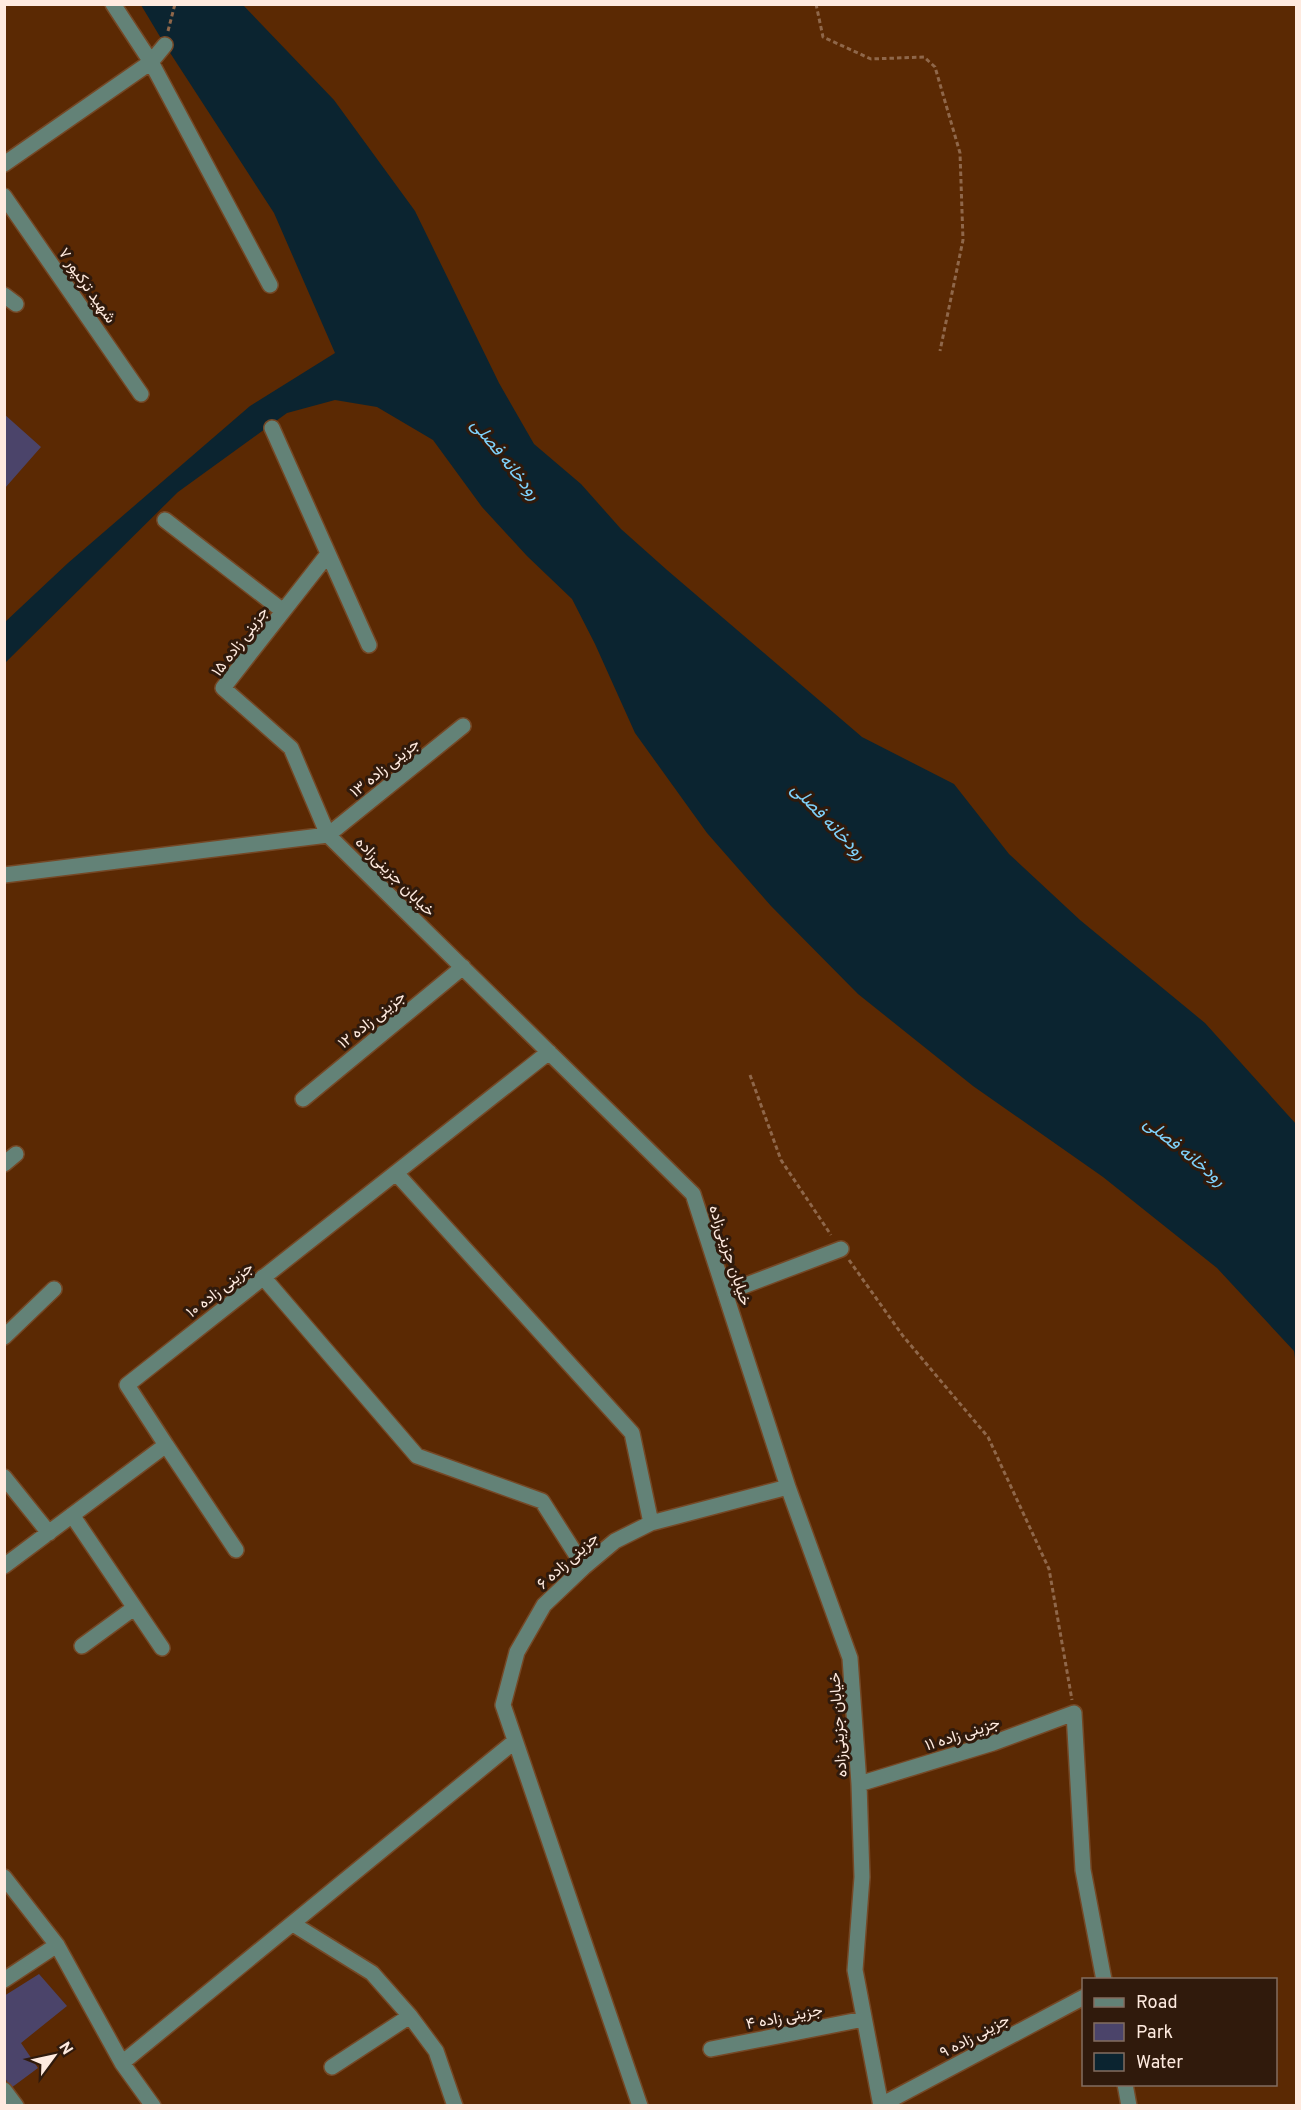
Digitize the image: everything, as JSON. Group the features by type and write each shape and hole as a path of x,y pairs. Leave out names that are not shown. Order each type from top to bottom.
{"street":[{"path":"112,4 151,62 270,285"},
{"path":"4,164 151,62 165,45"},
{"name":"شهید ترکپور ۷","path":"4,196 141,394"},
{"path":"272,428 369,645"},
{"path":"165,520 283,611"},
{"name":"جزینی زاده ۱۵","path":"328,554 223,688 291,748 328,835"},
{"name":"جزینی زاده ۱۳","path":"328,835 463,726"},
{"path":"4,875 328,835"},
{"name":"خیابان جزینی‌زاده","path":"328,835 693,1194 788,1487 850,1658 859,1784 862,1877 855,1970 881,2105"},
{"name":"جزینی زاده ۱۲","path":"303,1098 463,967"},
{"name":"جزینی زاده ۱۰","path":"166,1445 127,1385 549,1052"},
{"path":"396,1173 632,1433 651,1523"},
{"path":"725,1293 841,1249"},
{"path":"263,1277 417,1456 542,1501 584,1567"},
{"path":"4,1337 54,1289"},
{"path":"4,1566 166,1445 236,1550"},
{"path":"4,1477 49,1533"},
{"name":"جزینی زاده ۶","path":"640,2106 502,1705 517,1652 544,1605 615,1541 651,1523 788,1487"},
{"path":"72,1515 162,1648"},
{"path":"82,1646 134,1608"},
{"path":"1074,1713 1083,1870 1104,1978"},
{"name":"جزینی زاده ۱۱","path":"859,1784 993,1743 1074,1713"},
{"path":"122,2063 515,1741"},
{"path":"4,1877 57,1945 122,2063 153,2106"},
{"path":"293,1924 372,1973 410,2016 436,2051 455,2106"},
{"path":"4,1980 57,1945"},
{"name":"جزینی زاده ۹","path":"881,2105 1082,1998"},
{"path":"332,2067 410,2016"},
{"name":"جزینی زاده ۴","path":"711,2049 864,2019"},
{"path":"1125,2086 1129,2106"},
{"path":"4,2090 16,2106"}],"path":[{"path":"165,45 175,4"},
{"path":"816,4 823,36 871,59 924,57 934,67 960,153 963,240 940,351"},
{"path":"750,1075 781,1160 903,1336 988,1437 1049,1569 1074,1713"}],"green space":[{"path":"4,414 41,447 5,488 4,488"},
{"path":"39,1974 67,2006 21,2043 38,2068 11,2088 5,2078 4,1996"}],"water":[{"name":"رودخانه فصلی","path":"141,5 243,5 334,100 415,211 499,383 534,444 581,484 621,529 862,737 954,784 1009,854 1080,920 1205,1023 1296,1124 1296,1366 1294,1351 1217,1268 1103,1177 973,1086 858,994 771,906 707,833 635,733 572,599 527,556 482,507 433,440 377,407 335,400 287,413 178,492 5,663 5,622 68,563 250,406 335,353 274,213"}]}
